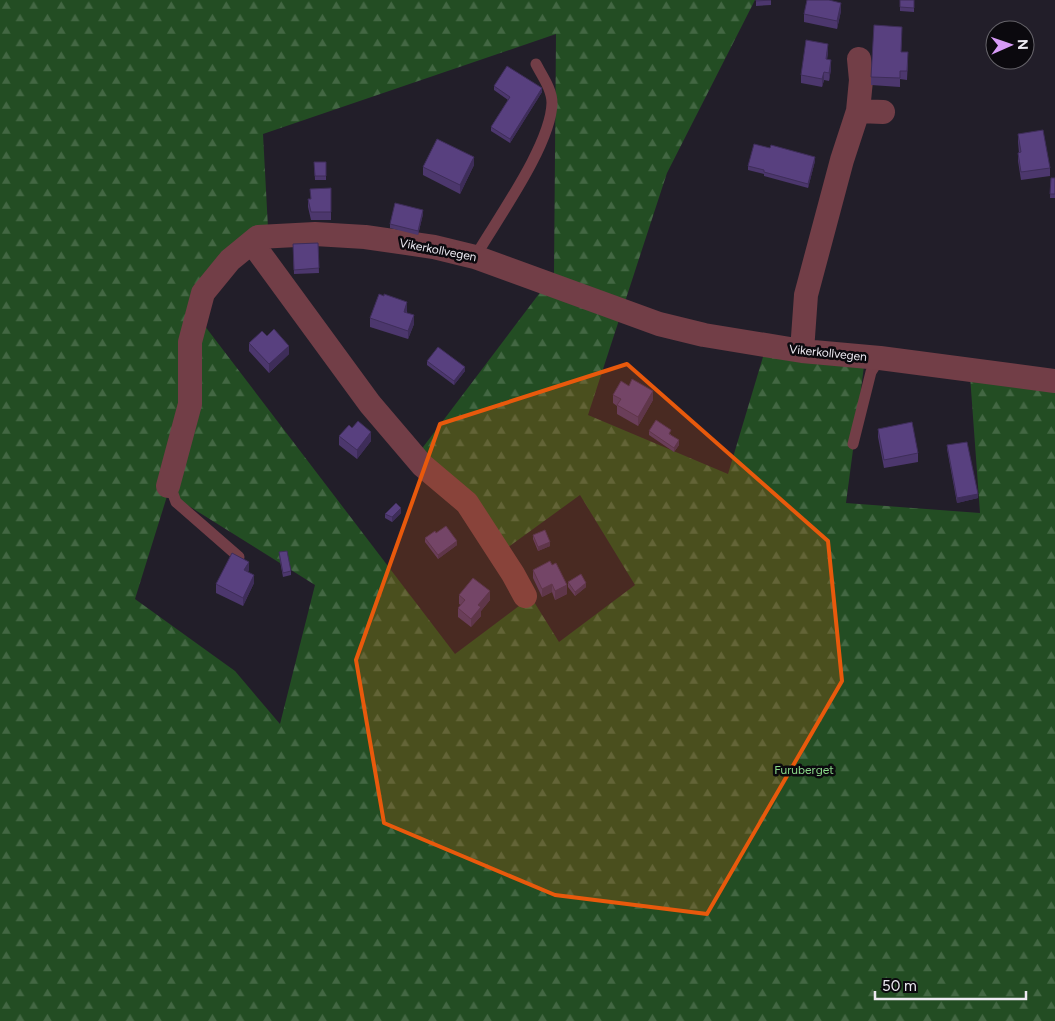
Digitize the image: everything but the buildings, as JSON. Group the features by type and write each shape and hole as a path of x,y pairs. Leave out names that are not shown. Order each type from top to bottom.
{"street":[{"path":"802,351 806,295 842,160 858,111 861,80 859,60"},
{"path":"858,111 883,112"},
{"name":"Vikerkollvegen","path":"258,237 315,234 365,237 434,247 475,257 659,324 704,335 802,351 880,358 1055,382"},
{"path":"168,484 190,404 190,342 202,293 230,260 258,237"},
{"path":"258,237 258,251 370,404 422,465 467,503 525,596"}],"lane":[{"path":"475,257 538,152 548,123 552,102 548,86 536,64"},
{"path":"853,444 871,372 880,358"},
{"path":"168,484 176,502 239,558"}],"highlighted area":[{"path":"627,364 828,541 842,681 707,914 555,895 384,823 356,660 440,424"}],"green space":[{"name":"Furuberget","path":"0,0 755,0 667,173 588,415 728,474 768,340 866,351 846,503 980,513 969,362 1055,370 1055,1021 0,1021","holes":["556,34 554,274 411,463 500,553 580,495 635,585 559,642 531,597 455,654 201,321 232,265 268,228 263,134","168,493 315,585 280,724 235,671 135,599"]}]}
